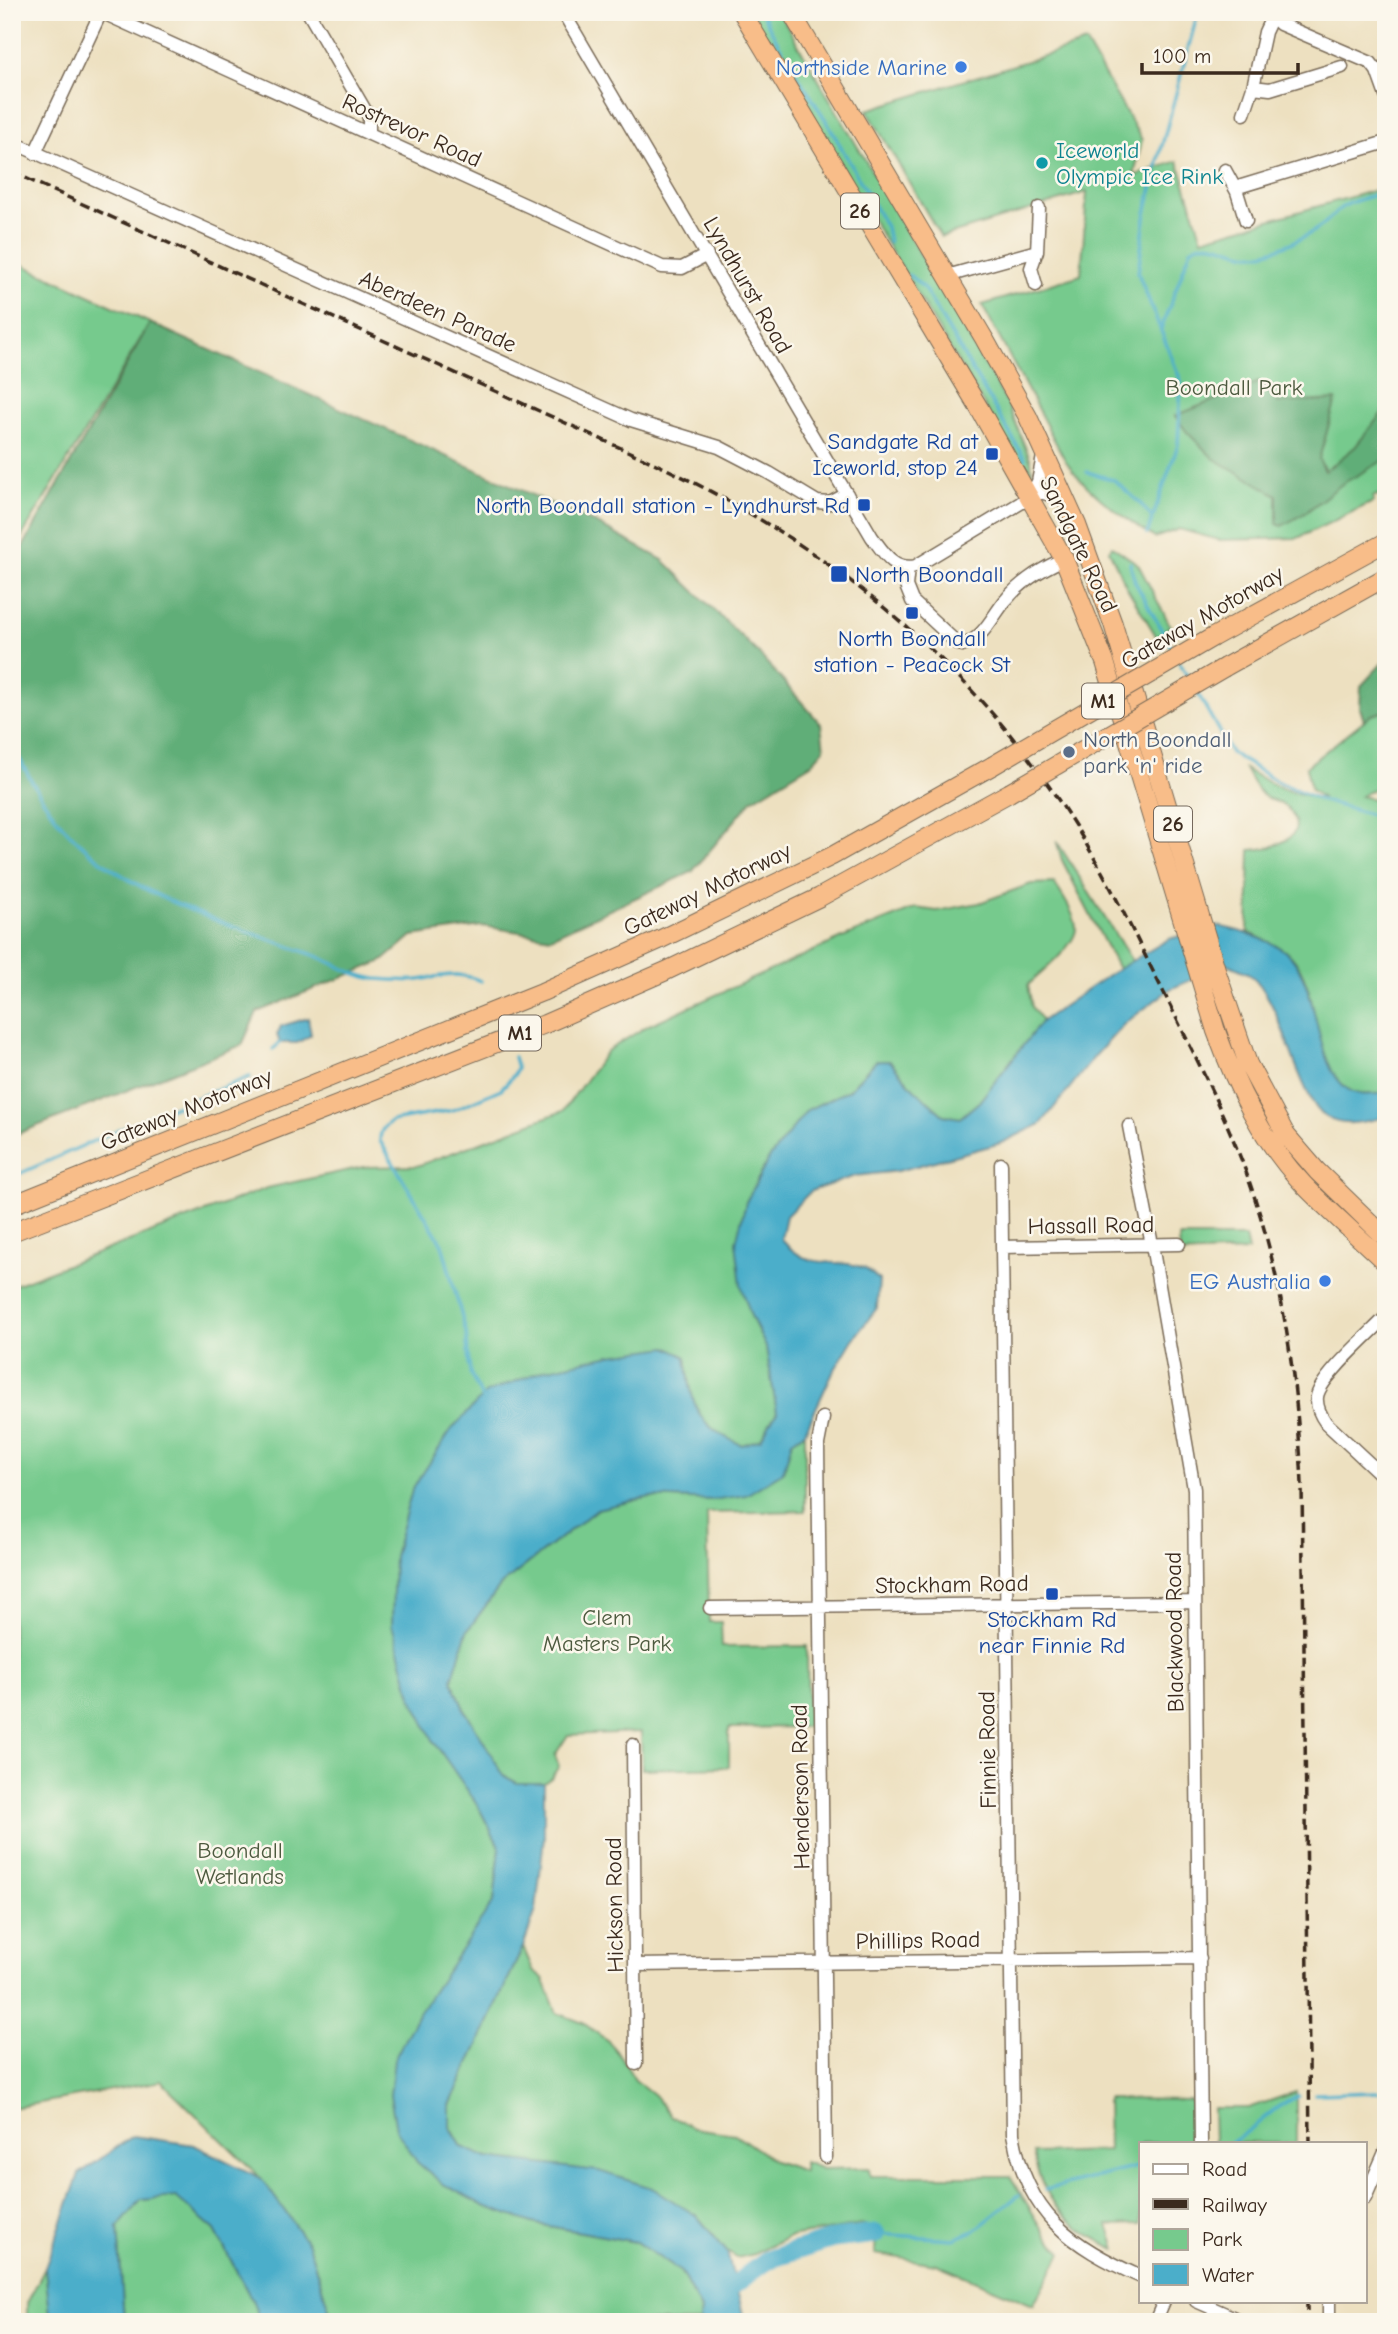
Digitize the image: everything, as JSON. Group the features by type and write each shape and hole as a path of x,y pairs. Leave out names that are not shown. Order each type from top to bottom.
{"highway":[{"name":"Sandgate Road","path":"742,12 1030,496 1064,559 1105,662 1190,913 1210,979 1230,1070 1278,1139"},
{"name":"Sandgate Road","path":"791,12 1013,390 1044,450 1097,574 1114,624 1190,913"},
{"name":"Gateway Motorway","path":"12,1205 542,992 659,940 832,856 1213,637 1386,542"},
{"name":"M1","path":"12,1232 545,1024 666,971 820,897 1009,793 1386,577"},
{"name":"26","path":"1278,1139 1317,1171 1386,1238"},
{"name":"26","path":"1278,1139 1303,1184 1386,1263"}],"street":[{"name":"Rostrevor Road","path":"101,12 662,267 682,268 707,255"},
{"path":"35,153 101,12"},
{"path":"308,12 369,117 369,134"},
{"name":"Lyndhurst Road","path":"563,12 882,551 892,562 908,568"},
{"path":"1244,114 1270,15 1280,24 1371,63 1377,71 1386,96"},
{"path":"1253,87 1270,89 1342,67"},
{"name":"Aberdeen Parade","path":"12,142 631,421 719,447 769,472 817,502 830,503 847,494"},
{"path":"1234,188 1386,142"},
{"path":"1225,170 1246,221"},
{"path":"1036,285 1031,268 1037,251 1039,208"},
{"path":"947,276 1037,251"},
{"path":"1030,496 1038,482 1044,450"},
{"path":"1064,559 1028,578 1004,602 987,627 964,645 958,644 912,601 906,586 908,568 922,563 1030,496 1044,493 1066,501"},
{"name":"Blackwood Road","path":"1129,1126 1194,1489 1201,2142"},
{"name":"Finnie Road","path":"1001,1164 1013,2134 1021,2167 1040,2205 1059,2228 1094,2254 1139,2276"},
{"name":"Hassall Road","path":"1003,1247 1179,1244"},
{"path":"1386,1317 1325,1379 1317,1396 1326,1423 1386,1479"},
{"name":"Henderson Road","path":"823,1418 818,1444 826,2157"},
{"name":"Stockham Road","path":"710,1608 1195,1602"},
{"name":"Hickson Road","path":"633,1745 636,2064"},
{"name":"Phillips Road","path":"636,1965 1200,1958"},
{"path":"1366,2196 1386,2150"},
{"path":"1155,2322 1164,2302"},
{"path":"1201,2302 1244,2322"},
{"path":"1329,2302 1329,2322"}],"green space":[{"path":"747,12 779,12 1007,403 1031,461 1032,477 1027,476"},
{"name":"Boondall Park","path":"1086,43 1142,140 1134,176 1178,161 1202,239 1386,187 1386,497 1377,495 1373,497 1373,502 1298,538 1219,540 1179,529 1155,538 1095,494 1065,460 982,305 1081,275 1087,192 941,237 867,110"},
{"path":"12,260 150,323 12,553"},
{"path":"150,323 599,525 663,560 759,654 821,724 824,749 811,764 752,800 692,872 551,937 482,926 412,936 383,961 257,1012 242,1045 12,1136 12,566"},
{"path":"1259,382 1279,403 1336,400 1319,459 1325,471 1355,447 1386,408 1386,459 1342,484 1305,513 1282,526 1277,524 1277,495 1213,458 1175,416"},
{"path":"1112,546 1138,564 1170,625 1158,639 1126,586 1109,550"},
{"path":"1386,659 1386,711 1371,715 1364,721 1360,708 1361,686"},
{"path":"1386,711 1386,782 1361,796 1386,802 1386,1093 1366,1094 1348,1089 1336,1077 1327,1062 1308,988 1291,956 1248,932 1250,850 1278,844 1292,835 1296,828 1295,820 1287,808 1261,793 1245,769 1282,788 1323,798 1311,790 1306,767 1371,715"},
{"path":"1056,840 1132,961 1119,971 1062,860"},
{"name":"Boondall Wetlands","path":"1054,883 1074,918 1074,936 1056,959 1028,985 1032,1007 1042,1021 979,1102 960,1118 943,1115 913,1088 890,1061 876,1061 849,1090 807,1110 768,1160 746,1202 751,1316 766,1347 777,1412 761,1439 742,1445 714,1430 705,1421 694,1401 686,1357 412,1490 395,1556 392,1625 500,1848 494,1901 390,2095 532,2223 636,2242 681,2272 701,2310 700,2322 333,2322 308,2244 261,2178 161,2081 12,2108 12,1286 267,1188 363,1167 417,1166 563,1111 607,1051 649,1025 916,908 937,911 979,903 1031,884"},
{"path":"1179,1237 1245,1237 1248,1251 1180,1254"},
{"name":"Clem Masters Park","path":"805,1432 805,1511 707,1513 709,1622 721,1622 722,1647 807,1646 808,1727 729,1728 729,1767 642,1769 641,1732 568,1735 555,1755 559,1766 544,1783 517,1783 504,1776 463,1707 452,1679 467,1631 501,1585 597,1509 650,1497 712,1500 783,1472 792,1441"},
{"path":"523,1947 533,1970 543,1978 557,2013 583,2023 608,2041 635,2080 654,2095 670,2115 693,2128 735,2134 774,2161 804,2171 804,2162 822,2169 869,2168 870,2176 1010,2176 1045,2233 1062,2252 1033,2305 936,2264 875,2254 876,2229 861,2225 789,2237 754,2254 737,2258 727,2252 697,2216 488,2158 462,2147 450,2126 450,2105"},
{"path":"1296,2092 1296,2142 1214,2142 1213,2108 1249,2108"},
{"path":"1107,2099 1191,2100 1191,2142 1139,2142 1139,2224 1108,2225 1116,2249 1086,2233 1062,2212 1044,2186 1033,2153 1108,2151"},
{"path":"176,2196 215,2230 253,2302 260,2322 124,2322 118,2227 141,2200"},
{"path":"45,2268 51,2322 27,2322 27,2303"}],"water":[{"path":"1217,926 1267,941 1291,957 1308,989 1323,1047 1337,1079 1358,1094 1386,1093 1386,1117 1341,1123 1321,1113 1302,1080 1267,995 1248,973 1228,964 1170,989 1124,1024 1041,1124 1001,1143 898,1171 855,1176 811,1191 786,1216 781,1239 801,1256 819,1262 861,1267 879,1280 877,1308 852,1341 831,1376 805,1432 792,1441 783,1472 746,1495 712,1500 650,1497 597,1509 501,1585 467,1631 452,1680 463,1707 504,1776 517,1783 544,1783 544,1837 536,1910 523,1947 450,2105 450,2127 462,2147 488,2158 599,2171 652,2188 697,2216 727,2252 743,2314 743,2322 700,2322 701,2310 681,2272 636,2242 532,2223 484,2206 443,2184 417,2162 396,2129 390,2095 394,2060 418,2014 494,1901 500,1848 477,1804 434,1742 412,1698 392,1625 394,1556 412,1490 451,1430 486,1393 544,1370 611,1355 667,1347 686,1357 694,1401 705,1421 714,1430 742,1445 761,1439 777,1412 766,1347 751,1316 741,1285 736,1242 746,1202 768,1160 807,1110 849,1090 876,1061 890,1061 913,1088 943,1115 960,1118 979,1102 1042,1021 1110,974 1169,939"},
{"path":"308,1018 311,1035 297,1043 280,1043 277,1035 281,1026"},
{"path":"133,2136 194,2145 261,2178 308,2244 333,2322 260,2322 253,2302 215,2230 176,2197 141,2200 118,2227 124,2322 51,2322 45,2268 79,2174"}],"waterway":[{"path":"761,12 886,227 889,242"},
{"path":"1147,534 1178,445 1181,381 1138,273 1145,218 1198,12"},
{"path":"1161,329 1191,249 1199,245 1215,244 1246,253 1270,251 1314,231 1344,206 1386,192"},
{"path":"909,275 923,287 1025,459"},
{"path":"1087,472 1114,480 1140,503 1153,519"},
{"path":"1130,563 1135,582 1174,652"},
{"path":"1179,662 1191,682"},
{"path":"1197,692 1231,753 1278,782 1320,800 1386,819"},
{"path":"12,745 29,777 63,826 86,849 138,885 196,912 368,978 413,980 456,975 481,981"},
{"path":"273,1049 280,1043"},
{"path":"483,1400 470,1373 466,1332 442,1244 380,1138 386,1125 392,1121 453,1110 501,1089 517,1068 514,1057"},
{"path":"12,1177 148,1117 250,1077"},
{"path":"1315,2094 1378,2092"},
{"path":"1232,2142 1298,2096"},
{"path":"1045,2190 1139,2166"},
{"path":"876,2234 954,2239 974,2231 1019,2195"},
{"path":"718,2297 767,2260 833,2239 876,2234"}],"railway":[{"path":"12,172 656,464 719,496 779,532 837,571 892,614 943,661 991,712 1034,766 1074,824 1132,929 1228,1126 1259,1210 1286,1326 1302,1484 1310,2142"},
{"path":"1307,2302 1307,2322"}],"place":[{"name":"Northside Marine","path":"961,67"},
{"name":"Iceworld Olympic Ice Rink","path":"1042,163"},
{"name":"Sandgate Rd at Iceworld, stop 24","path":"992,454"},
{"name":"North Boondall station - Lyndhurst Rd","path":"864,505"},
{"name":"North Boondall","path":"839,574"},
{"name":"North Boondall station - Peacock St","path":"912,613"},
{"name":"North Boondall park 'n' ride","path":"1069,752"},
{"name":"EG Australia","path":"1325,1281"},
{"name":"Stockham Rd near Finnie Rd","path":"1052,1594"}]}
